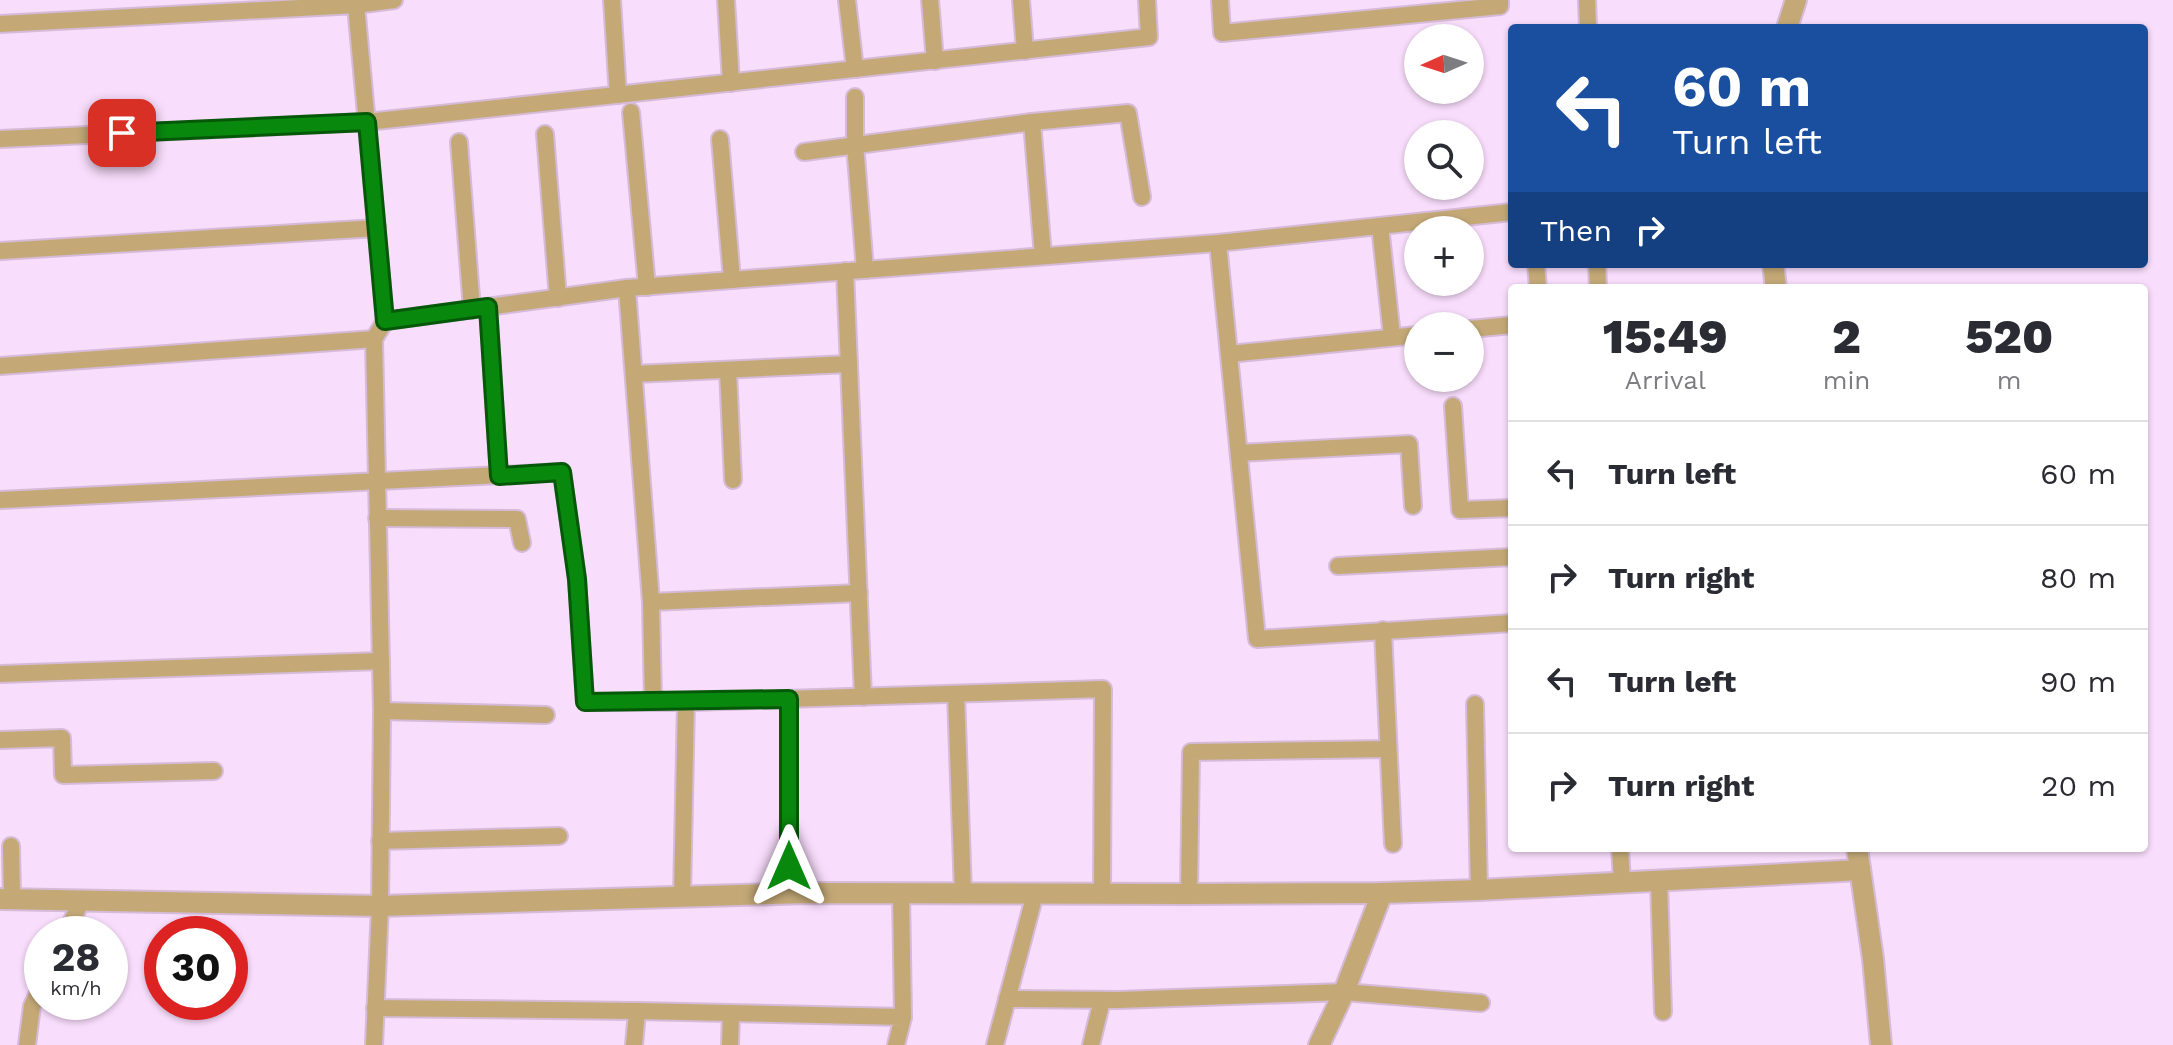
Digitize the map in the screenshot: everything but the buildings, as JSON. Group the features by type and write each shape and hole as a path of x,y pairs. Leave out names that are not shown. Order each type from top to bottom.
{"street":[{"path":"0,24 394,0"},
{"path":"612,0 618,95"},
{"path":"726,0 731,83"},
{"path":"847,0 855,69"},
{"path":"930,0 935,61"},
{"path":"1021,0 1025,51"},
{"path":"0,139 367,122 1149,37 1147,0"},
{"path":"1220,0 1222,33 1500,6 1500,0"},
{"path":"1587,0 1588,24"},
{"path":"1788,24 1796,0"},
{"path":"356,2 385,321 374,339 382,711 380,906 374,1045"},
{"path":"855,97 855,144 865,270"},
{"path":"631,112 647,287"},
{"path":"804,152 1032,122 1128,113 1142,197"},
{"path":"1032,122 1043,256"},
{"path":"545,134 558,298"},
{"path":"720,139 732,280"},
{"path":"459,142 499,476"},
{"path":"385,321 627,288 1218,243 1508,212"},
{"path":"1380,226 1392,337"},
{"path":"0,251 377,228"},
{"path":"1218,243 1257,639 1508,623"},
{"path":"845,271 863,697"},
{"path":"627,288 651,602 653,702"},
{"path":"1484,328 1508,325"},
{"path":"1229,354 1404,336"},
{"path":"0,366 374,339"},
{"path":"634,374 849,364"},
{"path":"728,370 733,480"},
{"path":"1453,406 1460,510 1508,508"},
{"path":"1239,453 1409,444 1413,506"},
{"path":"0,500 562,472 577,579 585,702 686,702 1103,689 1102,894"},
{"path":"377,518 517,519 522,543"},
{"path":"1338,566 1508,557"},
{"path":"651,602 859,593"},
{"path":"1383,630 1393,844"},
{"path":"0,674 381,661"},
{"path":"956,694 963,893"},
{"path":"789,699 789,893"},
{"path":"682,897 686,702"},
{"path":"1475,704 1479,890"},
{"path":"382,711 546,715"},
{"path":"0,740 62,738 63,775 214,771"},
{"path":"1189,894 1191,752 1388,749"},
{"path":"380,841 559,836"},
{"path":"11,846 6,898 380,906 789,893 1382,893 1860,870"},
{"path":"1620,852 1622,882"},
{"path":"1858,852 1873,959 1881,1045"},
{"path":"1659,881 1663,1012"},
{"path":"896,1045 903,1017 901,893"},
{"path":"1319,1045 1344,992 1382,893"},
{"path":"995,1045 1035,894"},
{"path":"74,916 82,899"},
{"path":"1007,999 1102,1000 1344,992 1481,1003"},
{"path":"1091,1045 1102,1000"},
{"path":"375,1008 903,1017"},
{"path":"634,1045 637,1011"},
{"path":"730,1045 731,1013"},
{"path":"27,1045 30,1020"}],"route":[{"path":"122,133 367,122 385,321 488,307 499,476 562,472 577,579 585,702 789,699 789,866"}]}
